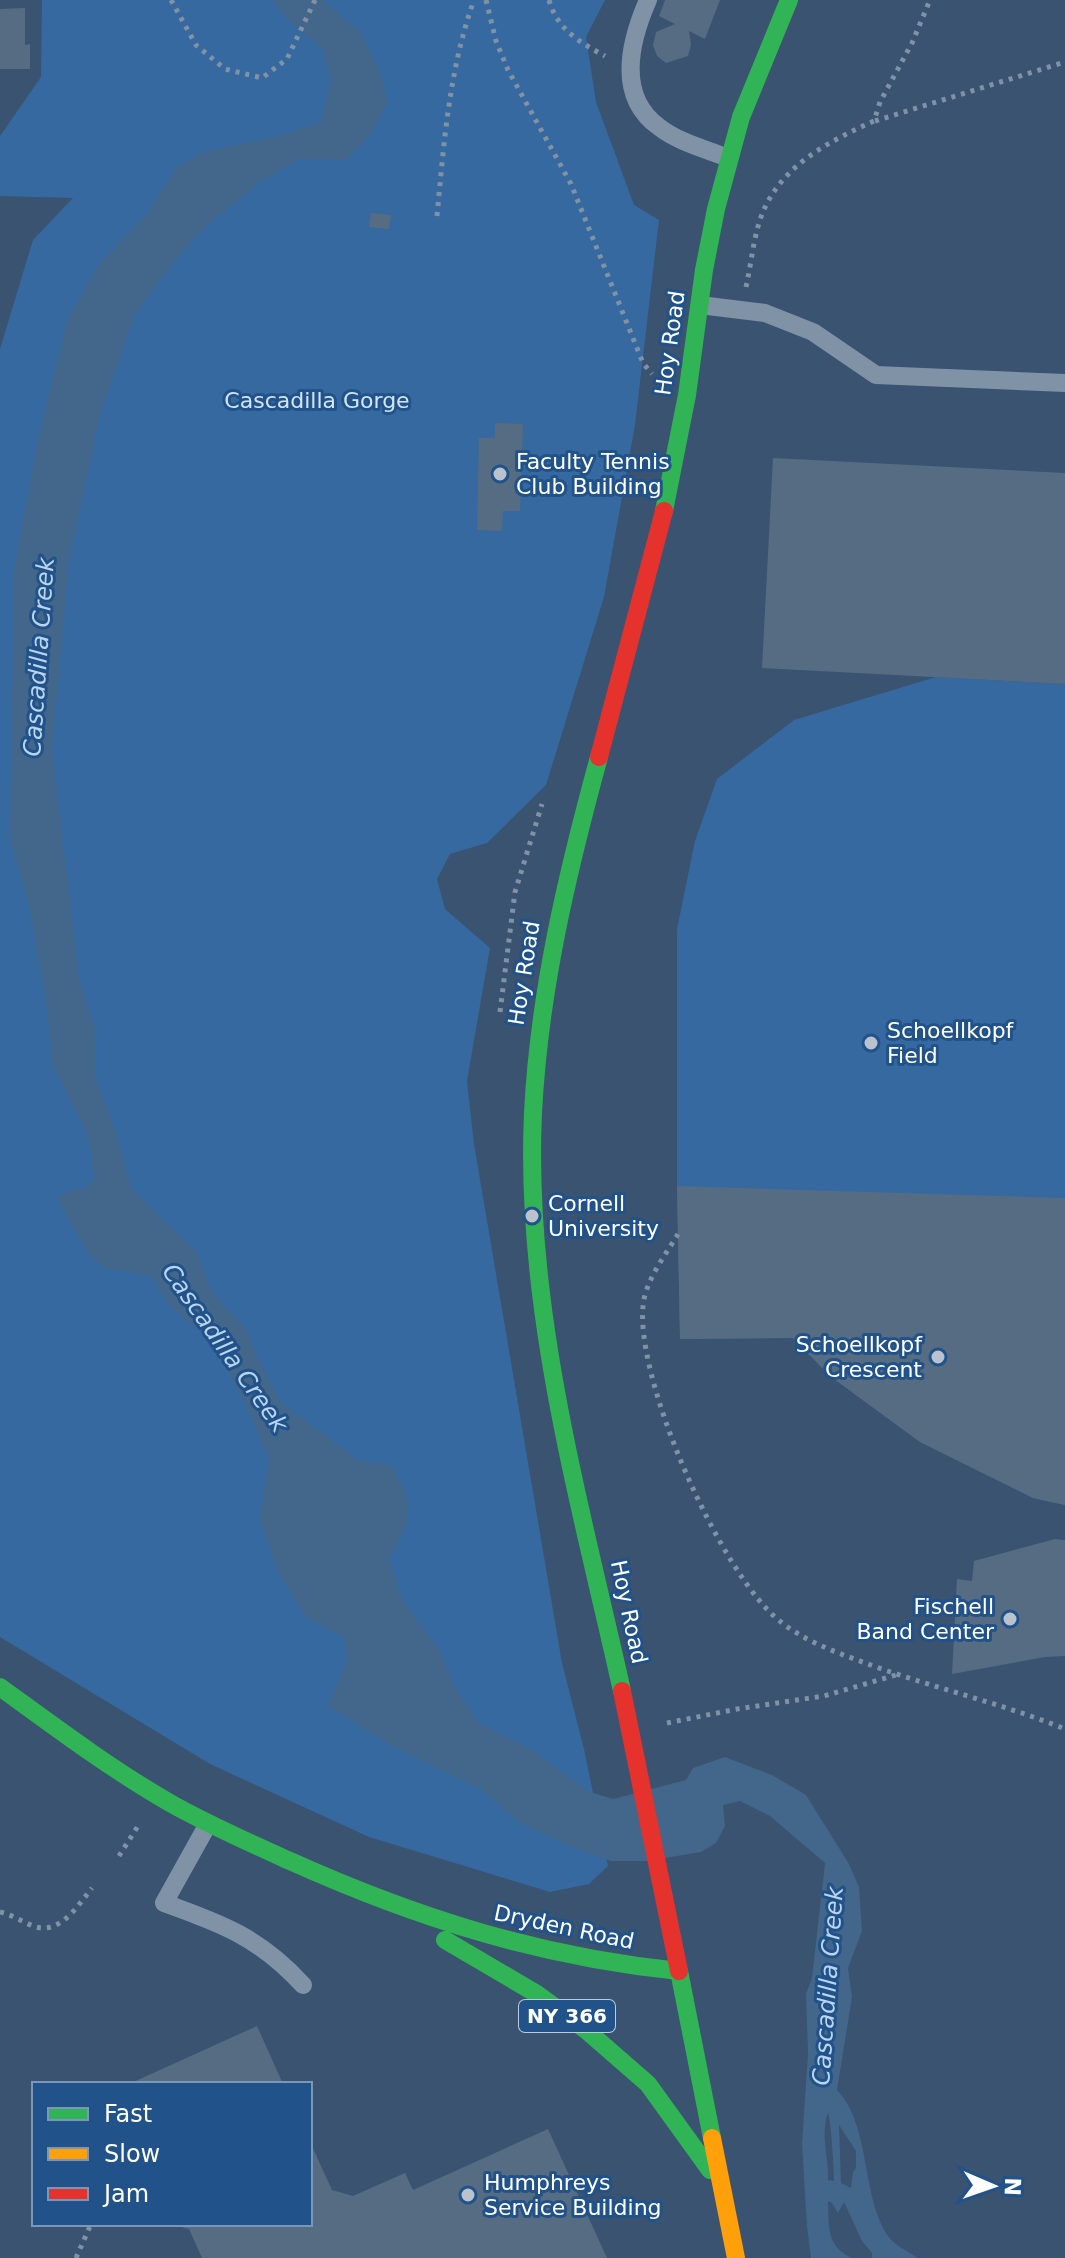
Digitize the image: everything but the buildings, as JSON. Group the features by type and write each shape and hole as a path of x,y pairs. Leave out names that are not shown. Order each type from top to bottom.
{"street":[{"name":"Hoy Road","path":"679,1971 554,1381 536,1235 532,1115 538,1037 560,903 666,506 683,425 709,241 728,158 758,68 789,0"},
{"name":"Dryden Road","path":"0,1687 159,1796 208,1824 371,1897 555,1955 622,1967 679,1971 736,2258"},
{"name":"Dryden Road","path":"371,1897 537,1994 586,2030 648,2084 720,2185"}],"lane":[{"path":"648,0 631,48 630,70 639,104 657,126 728,158"},
{"path":"700,305 765,313 813,332 876,375 1065,383"},
{"path":"208,1824 164,1903 246,1936 281,1961 303,1985"}],"path":[{"path":"171,0 196,45 225,69 262,78 287,59 315,0"},
{"path":"437,216 455,67 474,0"},
{"path":"486,0 496,41 508,70 571,184 643,363 661,385"},
{"path":"549,0 554,18 583,45 630,70"},
{"path":"874,121 880,102 912,43 930,0"},
{"path":"742,310 760,218 777,188 812,153 830,141 874,121 1065,62"},
{"path":"678,1234 644,1297 642,1331 666,1421 701,1508 752,1595 781,1623 827,1649 1065,1729"},
{"path":"657,1725 824,1696 897,1674"},
{"path":"119,1856 131,1837"},
{"path":"0,1912 35,1926 52,1927 61,1923 92,1888"},
{"path":"76,2258 90,2226"}],"green space":[{"name":"Cascadilla Gorge","path":"42,0 605,0 586,37 596,102 634,205 659,220 635,425 604,597 546,785 487,843 450,854 437,879 445,909 490,948 467,1081 474,1144 562,1663 584,1749 608,1866 589,1884 550,1892 369,1837 210,1764 0,1637 0,349 33,240 73,198 0,196 0,136 41,77"},
{"name":"Schoellkopf Field","path":"936,677 1065,684 1065,1505 1033,1498 920,1442 830,1376 793,1338 680,1339 677,929 695,841 717,779 794,720"}],"water":[{"name":"Cascadilla Creek","path":"272,0 323,0 361,33 382,77 387,104 369,137 346,160 297,160 263,180 209,223 175,260 134,316 100,415 69,561 52,749 79,979 96,1033 96,1080 132,1190 197,1252 213,1294 245,1327 281,1403 358,1460 391,1466 400,1480 408,1513 402,1534 389,1559 403,1601 440,1651 454,1686 478,1723 534,1751 587,1791 613,1799 686,1780 693,1768 725,1757 772,1775 806,1795 849,1864 859,1887 862,1931 848,1968 852,1997 837,2090 856,2122 879,2220 891,2239 918,2258 872,2258 844,2202 838,2213 828,2201 833,2242 852,2258 811,2258 802,2144 808,2053 806,1994 812,1978 825,1863 770,1816 740,1801 723,1805 725,1826 716,1843 701,1852 647,1861 611,1861 569,1846 519,1822 484,1791 396,1748 328,1706 347,1661 345,1638 306,1617 278,1571 260,1520 269,1459 248,1408 202,1333 170,1306 151,1276 106,1268 90,1257 57,1198 70,1190 86,1189 95,1177 87,1133 52,1063 47,1006 29,905 10,838 14,570 39,437 67,321 100,263 145,217 178,166 203,152 279,136 321,122 331,80 323,49 285,17","holes":["828,2113 831,2135 834,2181 828,2180 825,2138","839,2125 856,2151 851,2188 841,2183"]}],"traffic: fast":[{"path":"664,511 687,395 704,270 716,209 741,117 789,0"},
{"path":"599,757 556,934 541,1023 533,1113 533,1186 537,1259 558,1404 622,1691"},
{"path":"0,1687 105,1762 170,1803 337,1882 432,1917 528,1945 628,1965 679,1971 712,2138"},
{"path":"445,1940 537,1994 586,2030 648,2084 710,2170"}],"traffic: slow":[{"path":"712,2138 736,2258"}],"traffic: jam":[{"path":"599,757 664,511"},
{"path":"622,1691 679,1971"}],"place":[{"name":"Faculty Tennis Club Building","path":"500,474"},
{"name":"Schoellkopf Field","path":"871,1043"},
{"name":"Cornell University","path":"532,1216"},
{"name":"Schoellkopf Crescent","path":"938,1357"},
{"name":"Fischell Band Center","path":"1010,1619"},
{"name":"Humphreys Service Building","path":"468,2195"}]}
